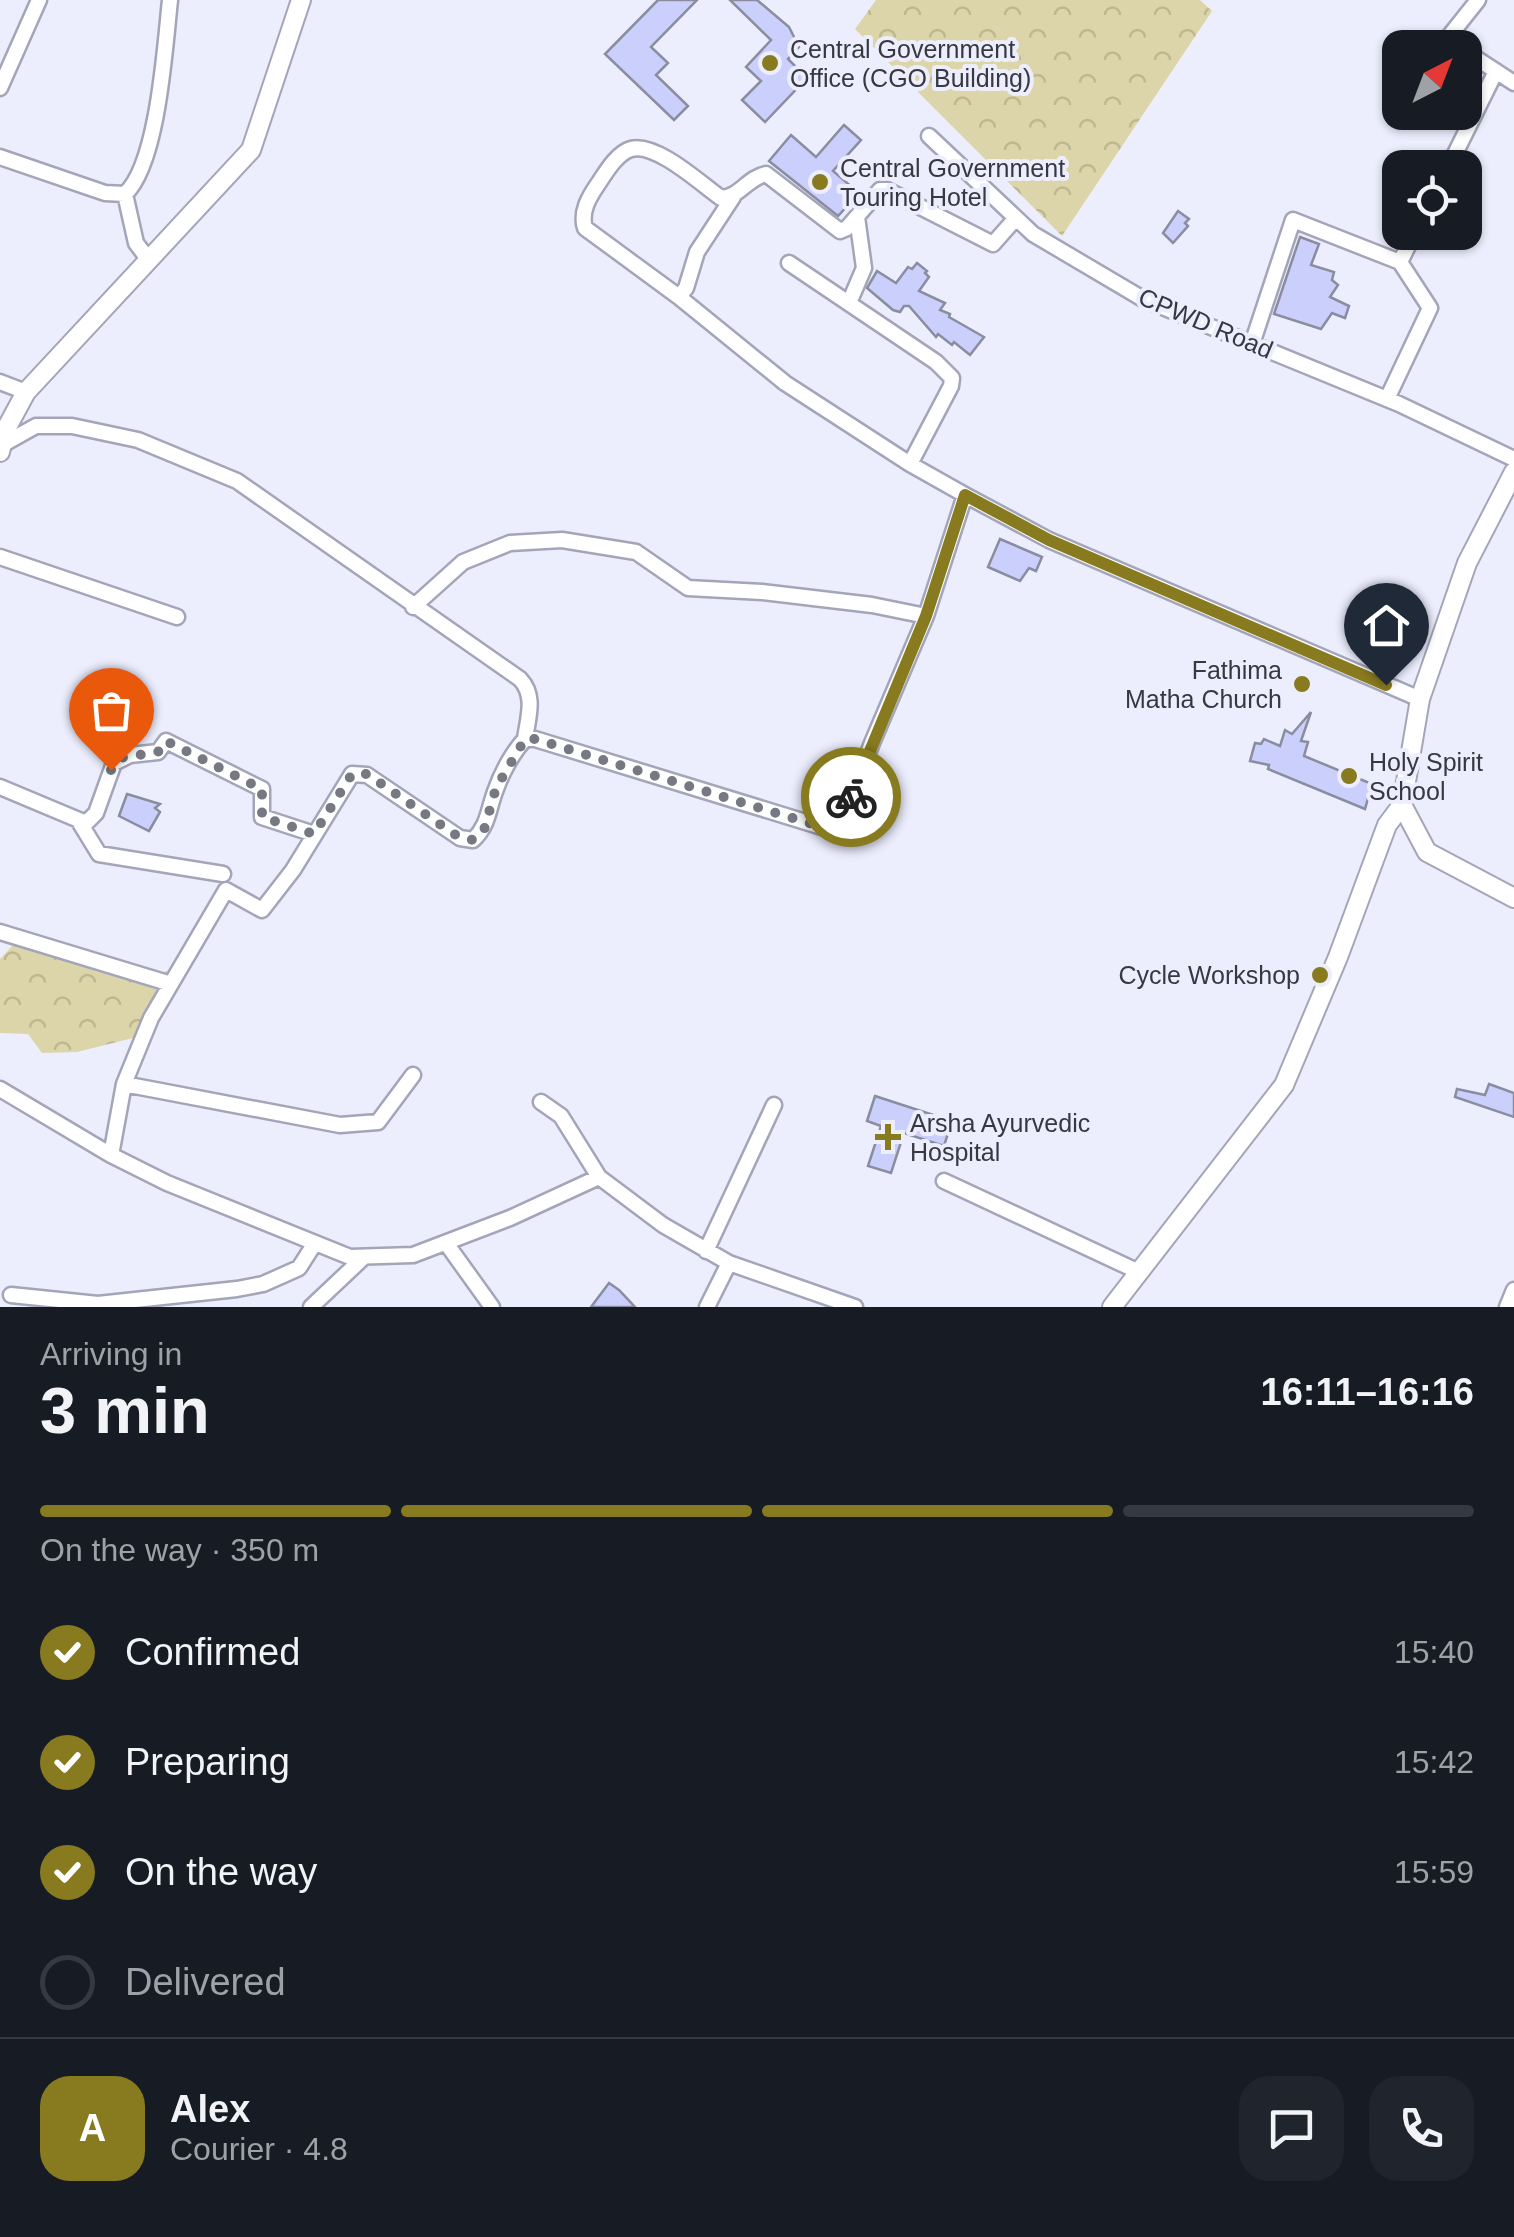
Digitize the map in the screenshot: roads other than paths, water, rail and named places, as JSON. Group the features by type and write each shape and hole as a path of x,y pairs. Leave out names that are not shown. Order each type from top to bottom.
{"street":[{"path":"0,88 39,0"},
{"path":"0,158 105,193 125,194 134,186 154,122 170,0"},
{"path":"1,448 5,431 26,392 250,150 301,0"},
{"path":"1454,30 1478,0"},
{"path":"1482,62 1514,83"},
{"path":"1457,150 1496,71"},
{"name":"CPWD Road","path":"929,136 1032,234 1144,299 1386,399 1514,459"},
{"path":"733,197 721,198 648,148 629,149 610,166 582,217 584,228 679,297 785,383 910,464 1049,540 1420,699"},
{"path":"679,297 698,252 733,197 757,176 766,174 840,231 858,217 880,190 888,190 992,244 1016,218"},
{"path":"125,194 136,243 148,259"},
{"path":"849,303 864,268 858,217"},
{"path":"1252,344 1293,220 1400,262 1430,308 1386,399"},
{"path":"1400,262 1406,250"},
{"path":"790,263 936,362 952,378 952,386 910,464"},
{"path":"0,382 26,392"},
{"path":"1,448 36,426 54,424 138,440 238,481 526,686 531,701 525,739 496,788 484,830 473,840 460,838 367,774 352,774 293,870 262,910 226,890 150,1018 124,1084 111,1155"},
{"path":"1112,1307 1284,1085 1388,825 1402,806 1420,699 1467,562 1514,472"},
{"path":"525,739 838,832 926,616 965,495"},
{"path":"413,606 463,562 510,542 562,540 636,552 688,588 872,604 926,616"},
{"path":"0,557 177,616"},
{"path":"0,786 86,823 96,813 114,764 130,755 158,752 166,741 262,789 262,817 314,834"},
{"path":"1402,806 1427,852 1514,898"},
{"path":"80,823 100,854 223,874"},
{"path":"0,932 170,984"},
{"path":"124,1084 340,1125 378,1122 413,1076"},
{"path":"0,1089 111,1155 167,1183 350,1257 414,1255 510,1218 599,1177"},
{"path":"541,1102 561,1116 599,1177 664,1225 729,1263 855,1307"},
{"path":"706,1251 774,1105"},
{"path":"944,1181 1137,1271"},
{"path":"446,1242 492,1307"},
{"path":"7,1298 98,1306 262,1284 299,1268 315,1243"},
{"path":"311,1307 364,1258"},
{"path":"707,1307 729,1263"},
{"path":"1507,1307 1514,1290"}],"place":[{"name":"Central Government Office (CGO Building)","path":"770,63"},
{"name":"Central Government Touring Hotel","path":"820,182"},
{"name":"Fathima Matha Church","path":"1302,684"},
{"name":"Holy Spirit School","path":"1349,776"},
{"name":"Cycle Workshop","path":"1320,975"},
{"name":"Arsha Ayurvedic Hospital","path":"888,1137"}]}
